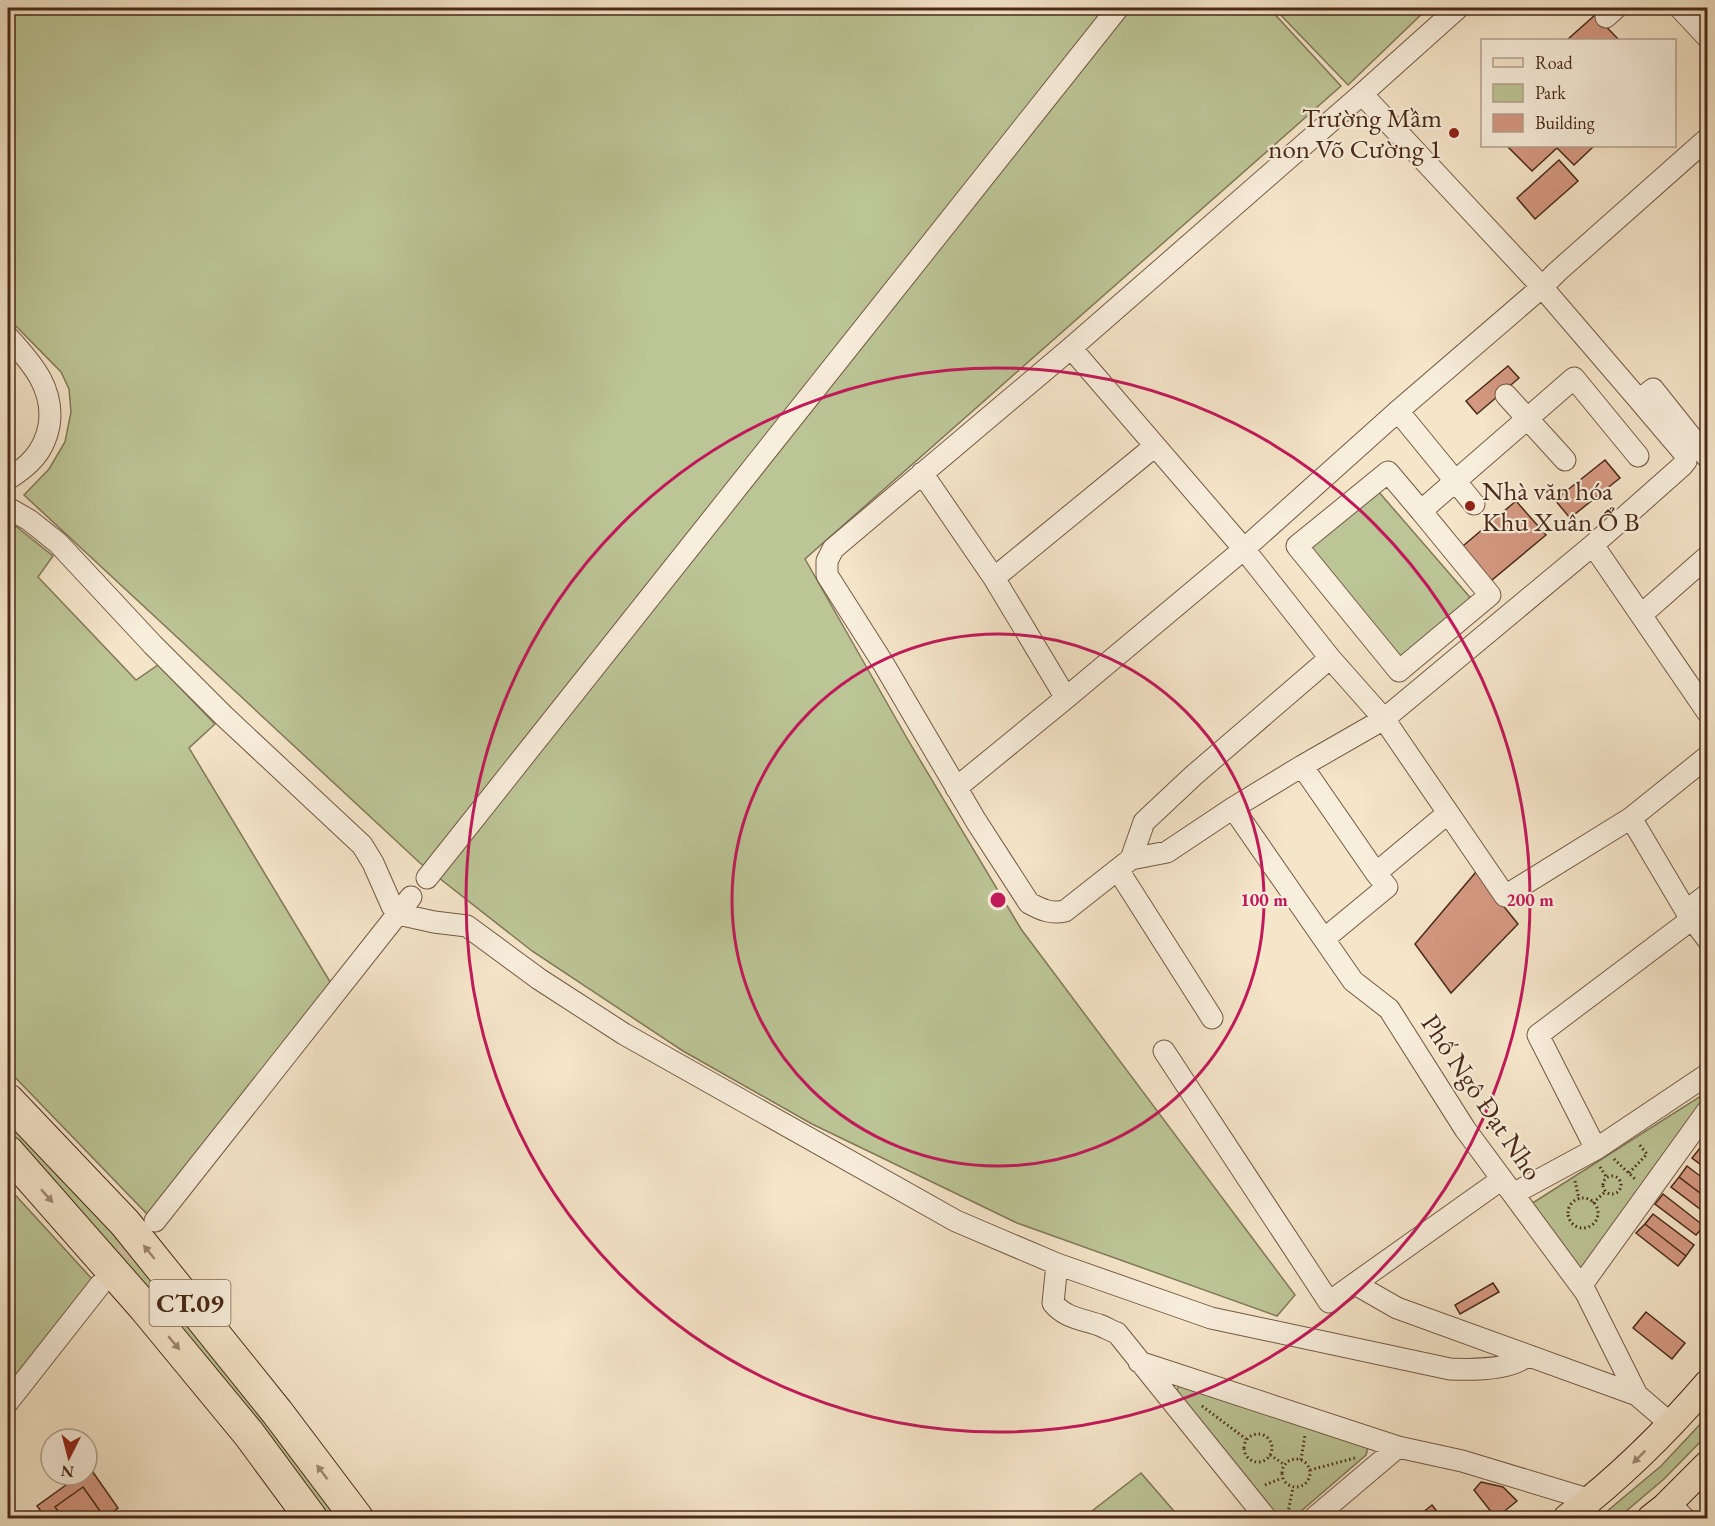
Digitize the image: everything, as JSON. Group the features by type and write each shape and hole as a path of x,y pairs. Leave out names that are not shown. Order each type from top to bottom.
{"highway":[{"name":"CT.09","path":"8,1100 126,1223 270,1403 357,1518"},
{"name":"CT.09","path":"8,1152 152,1317 249,1434 311,1518"}],"main road":[{"path":"1567,1518 1628,1468 1671,1425 1707,1383"},
{"path":"1668,1513 1707,1464"}],"street":[{"path":"427,878 1118,8"},
{"path":"1362,94 1542,287 1684,453 1686,461 1593,545 1384,719 1233,808 1167,852 1125,864 1065,911 1057,913 1042,910 1029,903 956,788 883,663 827,575 828,561 833,549 1071,348 1458,8"},
{"path":"1680,8 1707,38"},
{"path":"956,788 1244,549 1398,411 1542,287 1707,138"},
{"path":"8,338 31,363 41,380 51,411 47,438 41,449 24,469 8,479"},
{"path":"1071,348 1244,549 1330,658 1384,719 1505,896 1631,818 1707,756"},
{"path":"1421,511 1574,378 1638,456"},
{"path":"1639,400 1653,389 1707,458"},
{"path":"1506,395 1565,459"},
{"path":"1398,411 1474,504"},
{"path":"994,578 1155,446"},
{"path":"1388,472 1421,511 1490,595 1399,671 1297,546 1388,472"},
{"path":"922,473 994,578 1066,698"},
{"path":"8,508 29,519 58,543 153,645 224,716 362,845 398,914 467,926 539,979 634,1040 956,1221 1057,1264 1211,1318 1450,1370 1491,1368 1522,1360 1527,1356"},
{"path":"1593,545 1707,713"},
{"path":"1641,615 1707,556"},
{"path":"1125,864 1144,822 1193,776 1330,658"},
{"path":"1302,766 1387,887 1324,939"},
{"name":"Phố Ngô Đạt Nho","path":"1233,808 1353,981 1389,1010 1465,1129 1586,1293 1637,1395 1671,1425"},
{"path":"1376,873 1448,813"},
{"path":"1631,818 1689,915 1707,940"},
{"path":"1125,864 1212,1018"},
{"path":"1602,1157 1538,1035 1689,915 1707,894"},
{"path":"155,1221 411,897"},
{"path":"1164,1051 1329,1302 1507,1186 1602,1157 1707,1074"},
{"path":"1581,1286 1707,1110"},
{"path":"1057,1264 1053,1302 1059,1310 1074,1318 1117,1333 1138,1362 1266,1518"},
{"path":"1355,1284 1397,1308 1637,1395"},
{"path":"8,1402 100,1285"},
{"path":"1138,1362 1398,1446 1462,1461 1591,1500"},
{"path":"1314,1518 1398,1446"}],"path":[{"path":"1629,1173 1647,1154 1636,1140"},
{"path":"1602,1157 1629,1173 1636,1180"},
{"path":"1602,1157 1607,1178 1604,1184 1606,1191 1615,1194 1621,1188 1621,1182 1612,1176 1607,1178"},
{"path":"1575,1181 1579,1199"},
{"path":"1593,1203 1606,1191"},
{"path":"1579,1199 1589,1200 1598,1212 1595,1221 1587,1227 1579,1228 1572,1224 1568,1213 1570,1204 1579,1199"},
{"path":"1194,1400 1246,1439"},
{"path":"1301,1460 1306,1432"},
{"path":"1257,1433 1266,1436 1272,1448 1270,1455 1260,1462 1251,1460 1245,1454 1246,1439 1257,1433"},
{"path":"1270,1455 1285,1465"},
{"path":"1310,1470 1364,1455"},
{"path":"1293,1459 1301,1460 1310,1470 1308,1482 1299,1487 1286,1484 1282,1478 1285,1465 1293,1459"},
{"path":"1263,1485 1282,1478"},
{"path":"1287,1518 1293,1487"}],"green space":[{"path":"8,8 1269,8 1341,86 805,559 908,740 1021,929 1295,1295 1277,1316 1017,1223 812,1124 683,1051 532,951 420,863 24,495 49,469 65,442 71,412 69,389 61,372 8,318"},
{"path":"1274,8 1428,8 1348,85"},
{"path":"1378,491 1474,602 1402,663 1308,549"},
{"path":"8,520 53,556 38,577 136,680 158,665 215,724 189,748 332,985 148,1215 8,1070"},
{"path":"1707,1092 1707,1104 1582,1270 1578,1268 1531,1204"},
{"path":"8,1118 124,1243 343,1518 329,1518 269,1438 41,1167 8,1132"},
{"path":"8,1187 93,1280 8,1387"},
{"path":"1180,1383 1368,1448 1366,1455 1293,1518 1279,1518 1179,1394 1177,1390"},
{"path":"1707,1417 1707,1435 1664,1479 1618,1518 1599,1518 1661,1466"},
{"path":"1141,1473 1180,1518 1083,1518"}],"building":[{"path":"1595,15 1618,39 1568,39"},
{"path":"1508,147 1593,147 1574,165 1557,148 1532,171"},
{"path":"1559,160 1578,181 1535,219 1517,198"},
{"path":"1508,366 1519,378 1477,414 1466,401"},
{"path":"1605,460 1620,478 1570,518 1555,500"},
{"path":"1516,501 1546,535 1486,585 1457,551"},
{"path":"1476,872 1518,924 1451,993 1415,944"},
{"path":"1700,1148 1708,1154 1708,1170 1692,1158"},
{"path":"1687,1166 1708,1182 1708,1199 1679,1177"},
{"path":"1679,1177 1708,1199 1708,1215 1671,1187"},
{"path":"1663,1194 1704,1226 1696,1235 1655,1204"},
{"path":"1653,1214 1694,1245 1686,1256 1645,1224"},
{"path":"1645,1224 1686,1256 1678,1266 1636,1233"},
{"path":"1493,1283 1499,1292 1460,1314 1455,1305"},
{"path":"1646,1312 1685,1343 1672,1359 1633,1328"},
{"path":"99,1481 118,1508 105,1518 83,1487 99,1487"},
{"path":"1481,1482 1503,1487 1517,1501 1496,1518 1474,1490"},
{"path":"63,1487 83,1487 55,1507 63,1518 46,1518 37,1506"},
{"path":"83,1487 105,1518 63,1518 55,1507"},
{"path":"1432,1505 1442,1518 1426,1518 1422,1513"}],"tunnel":[{"path":"105,1280 147,1230"}],"place":[{"name":"Trường Mầm non Võ Cường 1","path":"1454,133"},
{"name":"Nhà văn hóa Khu Xuân Ổ B","path":"1470,506"}]}
